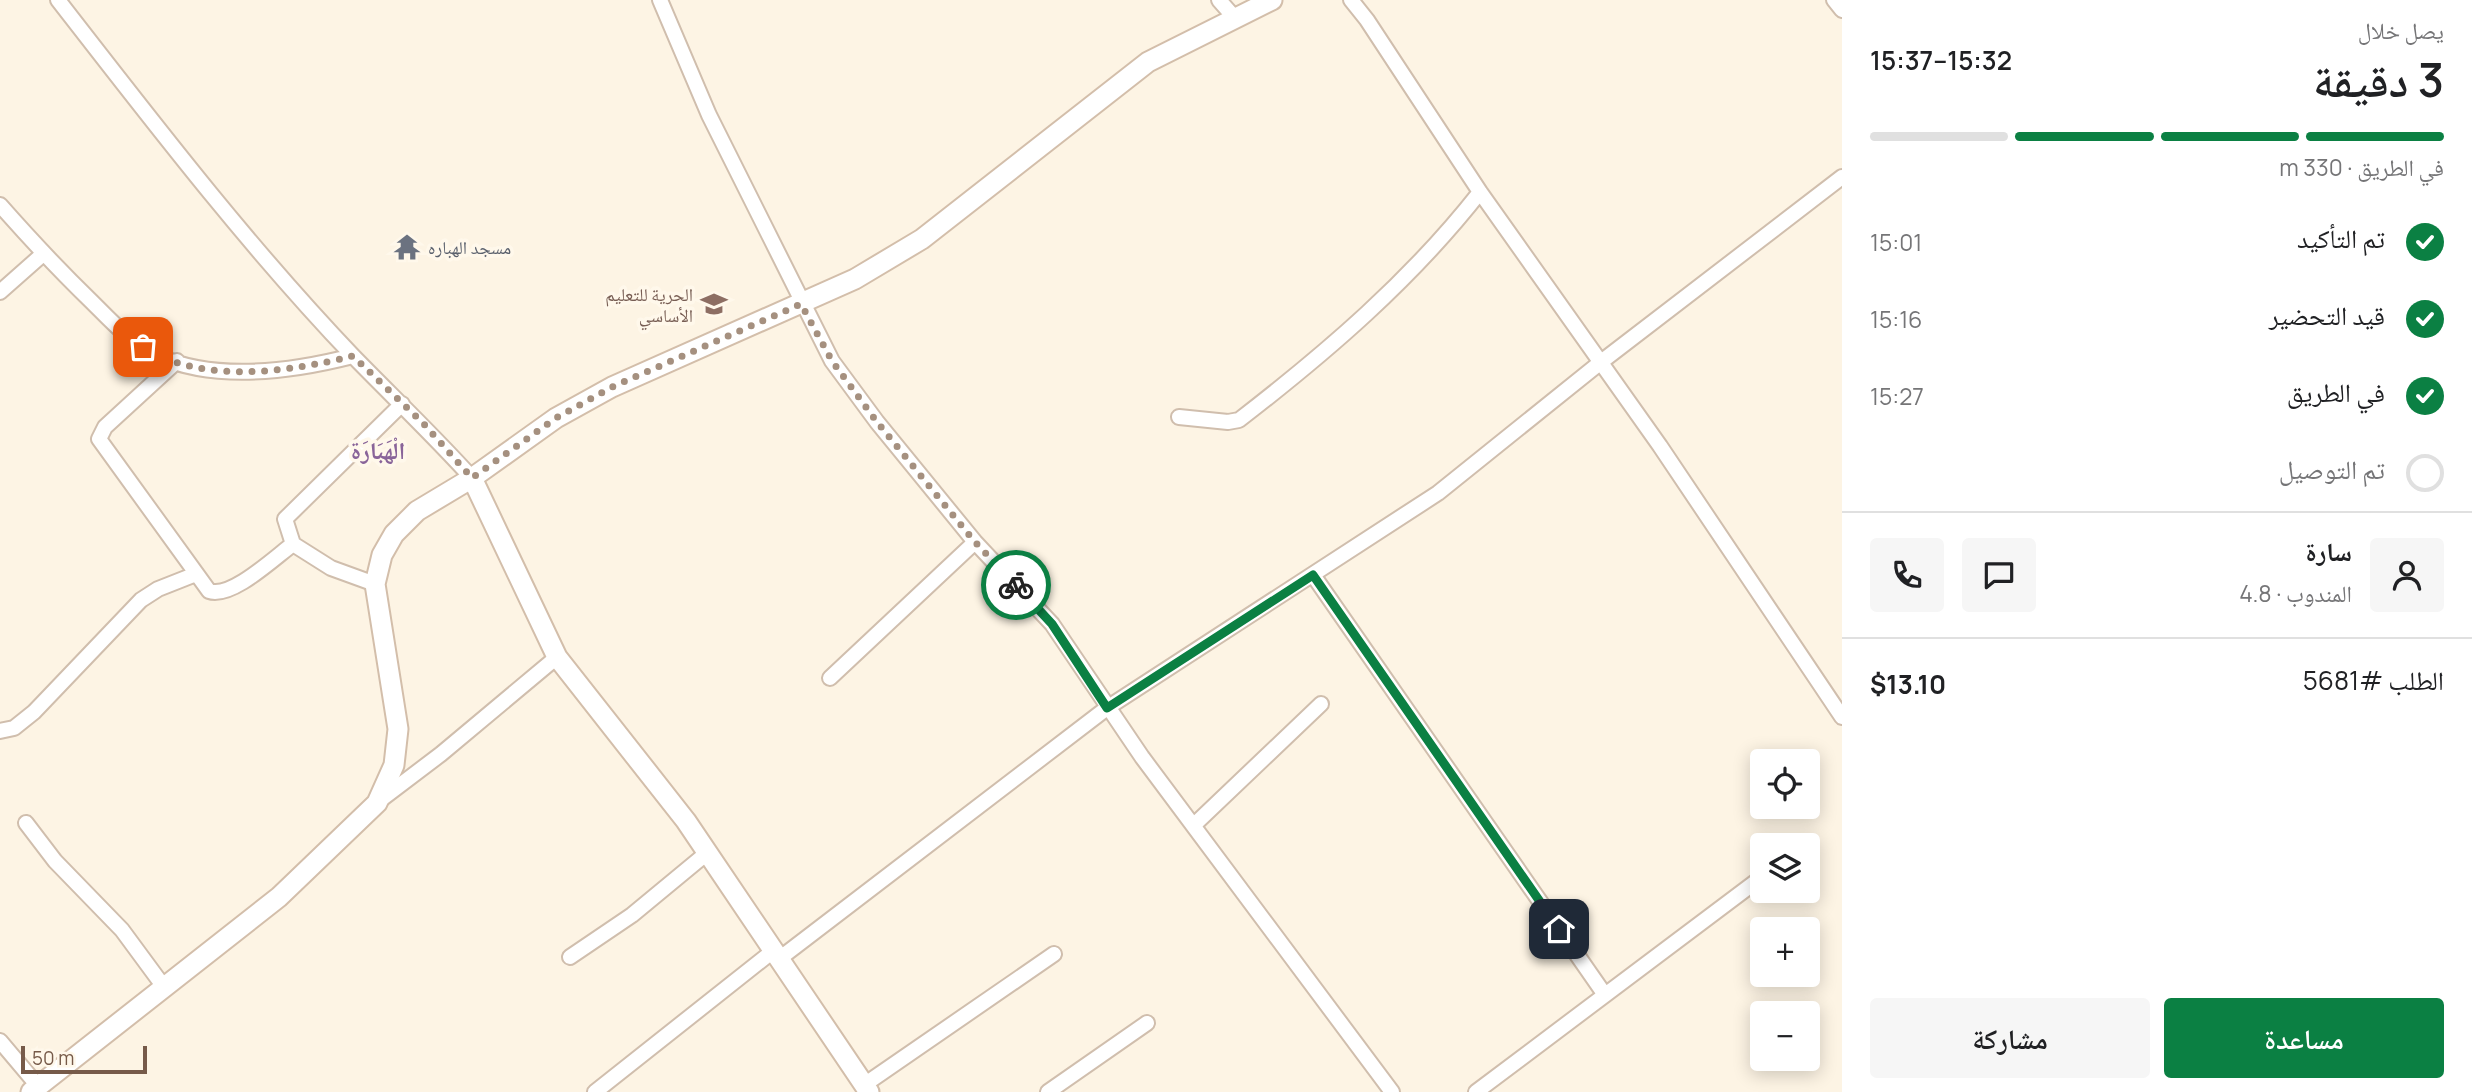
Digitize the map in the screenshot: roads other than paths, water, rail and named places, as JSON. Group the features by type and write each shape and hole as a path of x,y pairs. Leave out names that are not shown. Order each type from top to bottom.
{"street":[{"path":"58,0 166,139 353,356 472,478 557,657 686,821 867,1088 1054,954"},
{"path":"660,0 704,104 747,186 801,304 832,361 877,422 975,542 1052,624 1107,708 1247,901 1300,965 1348,1036 1392,1092"},
{"path":"1219,0 1234,17"},
{"path":"377,803 394,765 398,729 375,583 382,555 394,534 418,511 472,478 556,418 612,387 855,279 922,239 1148,62 1272,0"},
{"path":"1351,0 1842,718"},
{"path":"1834,0 1842,10"},
{"path":"595,1092 1107,708 1438,493 1601,362 1842,177"},
{"path":"1179,417 1228,422 1239,420 1393,291 1440,243 1480,192"},
{"path":"0,205 43,254 128,337 159,357 199,367 254,372 303,368 353,356"},
{"path":"0,292 43,254"},
{"path":"177,361 105,426 99,439 209,590 223,593 293,544"},
{"path":"375,583 331,568 293,544 285,519 402,404"},
{"path":"830,678 975,542"},
{"path":"0,731 14,728 34,712 141,600 158,589 196,574"},
{"path":"1313,575 1605,995"},
{"path":"0,1041 34,1089 279,897 377,803 442,754 557,657"},
{"path":"1194,825 1321,704"},
{"path":"26,823 55,861 122,930 164,987"},
{"path":"570,957 632,915 707,853"},
{"path":"1476,1092 1750,886"},
{"path":"1048,1092 1146,1023"}],"place":[{"name":"مسجد الهباره","path":"407,247"},
{"name":"الحرية للتعليم الأساسي","path":"714,304"}],"district":[{"name":"الْهَبَارَة","path":"378,449"}]}
